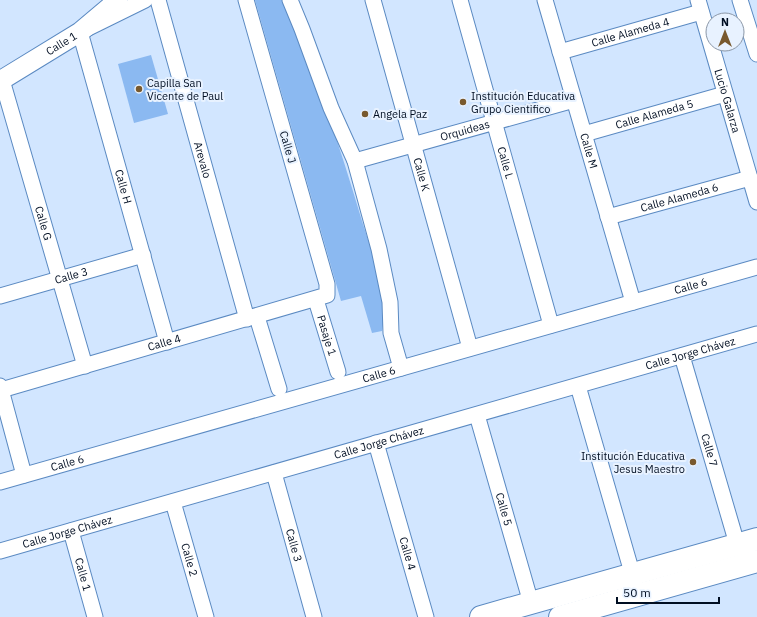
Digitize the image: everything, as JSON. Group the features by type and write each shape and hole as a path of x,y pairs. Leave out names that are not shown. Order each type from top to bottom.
{"main road":[{"path":"488,616 747,542"},
{"path":"560,617 757,561"}],"street":[{"name":"Calle 1","path":"1,80 80,32 118,0"},
{"path":"80,32 145,0"},
{"name":"Arevalo","path":"158,0 252,318 279,389"},
{"name":"Calle J","path":"246,0 327,284 322,297"},
{"path":"290,0 302,28 331,108 355,161 380,249 390,302 391,333 402,368"},
{"name":"Calle K","path":"373,0 470,348"},
{"name":"Calle L","path":"460,0 552,325"},
{"name":"Calle M","path":"545,0 633,302"},
{"path":"740,0 757,54"},
{"name":"Calle Alameda 4","path":"560,52 699,6"},
{"name":"Lucio Galarza","path":"699,6 757,202"},
{"name":"Calle H","path":"80,32 167,342"},
{"name":"Calle G","path":"1,80 85,366"},
{"name":"Calle Alameda 5","path":"584,134 725,94"},
{"name":"Orquideas","path":"355,161 574,100"},
{"name":"Calle Alameda 6","path":"608,217 750,178"},
{"name":"Calle 3","path":"0,296 143,255"},
{"name":"Calle 6","path":"0,482 757,267"},
{"name":"Calle 4","path":"1,388 85,366 322,297"},
{"name":"Pasaje 1","path":"322,297 338,372"},
{"name":"Calle Jorge Chávez","path":"0,551 757,334"},
{"name":"Calle 7","path":"682,356 747,542"},
{"path":"578,386 638,595"},
{"path":"1,388 24,475"},
{"name":"Calle 5","path":"477,415 531,603"},
{"name":"Calle 4","path":"376,443 426,617"},
{"name":"Calle 3","path":"274,472 314,617"},
{"name":"Calle 2","path":"173,502 206,617"},
{"name":"Calle 1","path":"72,531 95,617"}],"shaded area":[{"path":"255,0 284,0 317,82 336,137 379,275 382,289 384,317 382,331 372,333 361,296 341,301"},
{"path":"151,55 168,114 134,123 118,64"}],"place":[{"name":"Capilla San Vicente de Paul","path":"139,89"},
{"name":"Institución Educativa Grupo Cientifico","path":"463,102"},
{"name":"Angela Paz","path":"365,114"},
{"name":"Institución Educativa Jesus Maestro","path":"693,462"}]}
